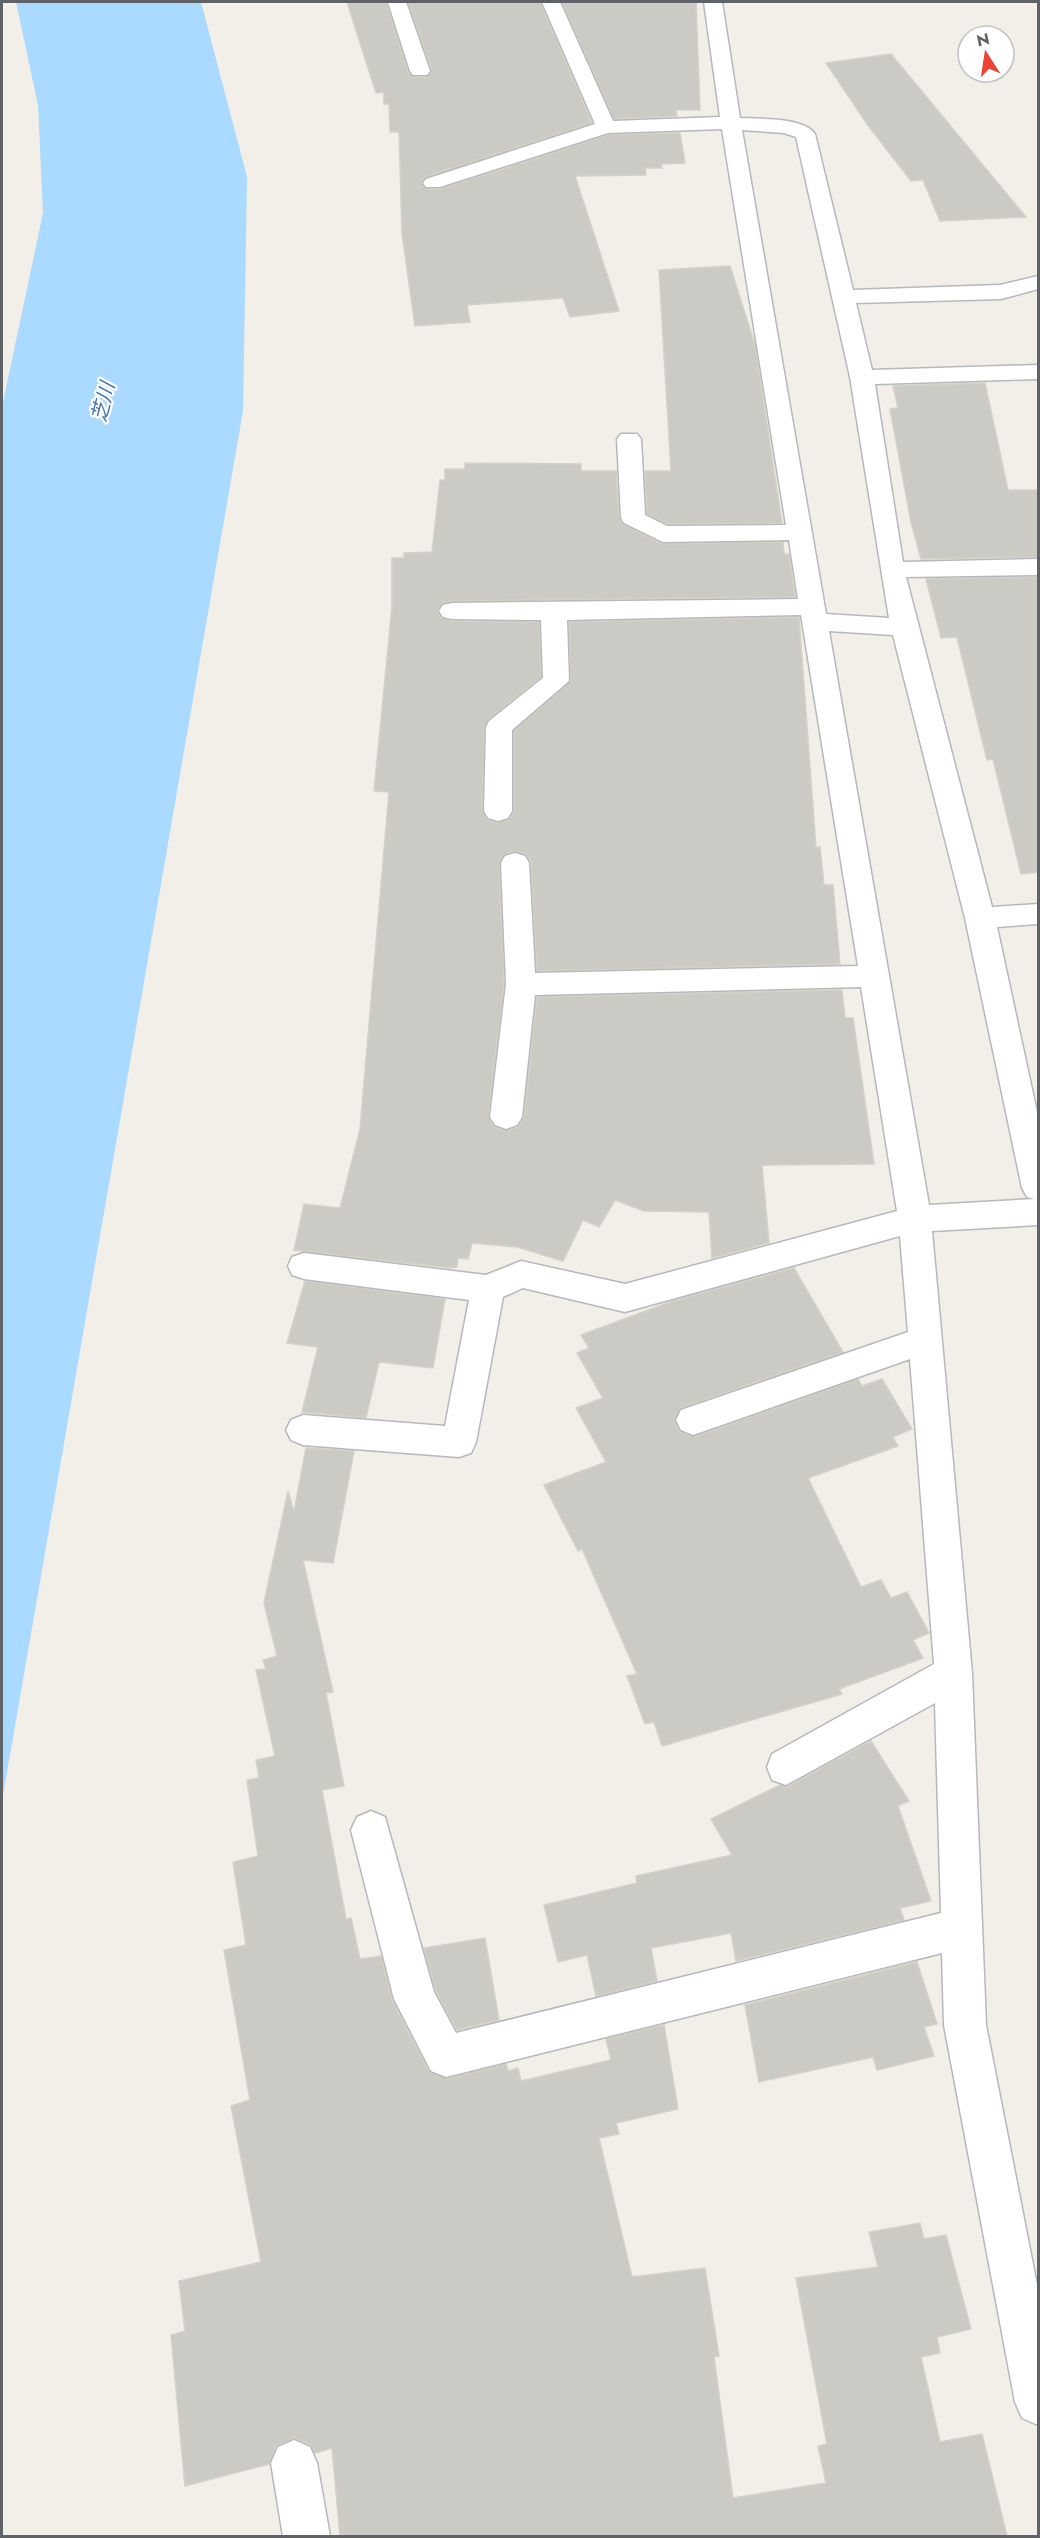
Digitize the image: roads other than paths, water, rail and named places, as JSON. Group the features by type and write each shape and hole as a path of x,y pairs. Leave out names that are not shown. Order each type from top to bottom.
{"street":[{"path":"397,2 420,71"},
{"path":"551,2 606,127"},
{"path":"713,2 731,123 915,1219 953,1673 965,2025 1038,2402"},
{"path":"433,183 606,127 731,123 787,127 805,134 862,377 892,570 904,627 980,918 1025,1064 1038,1188"},
{"path":"845,297 1001,292 1038,282"},
{"path":"862,377 1038,372"},
{"path":"629,439 633,518 648,528 663,534 800,532"},
{"path":"892,570 1038,567"},
{"path":"452,611 814,614 904,627"},
{"path":"498,811 499,727 556,681 554,612"},
{"path":"506,1117 520,984 515,863"},
{"path":"980,918 1038,914"},
{"path":"520,984 874,976"},
{"path":"304,1266 488,1289 521,1274 625,1298 915,1219 1038,1212"},
{"path":"303,1430 459,1442 488,1289"},
{"path":"693,1420 925,1340"},
{"path":"786,1767 953,1673"},
{"path":"371,1830 415,1999 446,2056 962,1928"},
{"path":"294,2463 307,2536"}],"water":[{"name":"芝川","path":"16,2 201,2 247,177 243,411 2,1801 2,407 43,213 38,105"}]}
